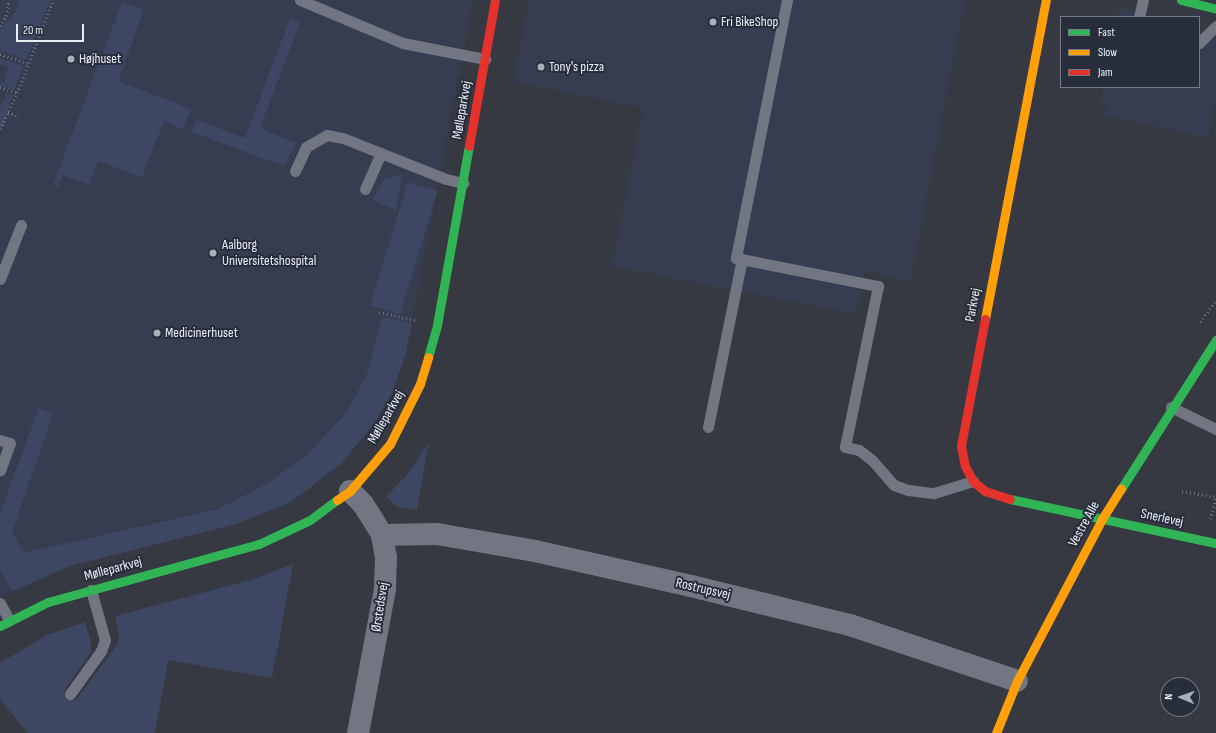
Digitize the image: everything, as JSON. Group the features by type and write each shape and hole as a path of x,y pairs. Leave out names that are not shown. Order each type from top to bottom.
{"street":[{"name":"Mølleparkvej","path":"0,626 48,602 259,544 310,520 350,491 390,444 420,384 437,325 464,183 495,0"},
{"name":"Parkvej","path":"1046,0 961,446 965,466 973,481 986,491 1005,498 1102,519"},
{"path":"1181,0 1216,9"},
{"name":"Vestre Alle","path":"996,733 1018,681 1102,519 1171,407 1216,340"},
{"name":"Ørstedsvej","path":"350,491 363,504 382,535 386,558 385,589 358,733"},
{"name":"Snerlevej","path":"1102,519 1216,543"},
{"name":"Rostrupsvej","path":"382,535 437,534 534,551 691,586 850,625 1018,681"}],"lane":[{"path":"300,0 403,43 485,59"},
{"path":"786,0 736,258 878,286 845,448 859,450 872,460 894,485 908,490 934,493 973,481"},
{"path":"1139,16 1143,0"},
{"path":"1200,42 1216,26"},
{"path":"295,171 306,147 327,135 343,138 446,179 464,183"},
{"path":"365,189 381,153"},
{"path":"0,280 21,225"},
{"path":"708,427 742,259"},
{"path":"1171,407 1216,429"},
{"path":"0,440 10,444 0,469"},
{"path":"70,694 101,651 105,640 91,590"},
{"path":"0,604 10,620"}],"path":[{"path":"0,26 6,16 9,0"},
{"path":"0,129 17,94 53,0"},
{"path":"0,54 29,64"},
{"path":"0,87 17,94"},
{"path":"8,112 19,116"},
{"path":"379,312 437,325"},
{"path":"1182,491 1216,497"}],"shaded area":[{"name":"Aalborg Universitetshospital","path":"0,0 473,0 406,353 392,393 375,422 342,463 291,502 236,524 70,566 0,598"},
{"path":"19,0 50,0 26,60 0,50 0,29 16,12"},
{"path":"529,0 965,0 910,281 864,272 855,314 612,266 643,108 514,82"},
{"path":"122,2 144,10 118,81 191,109 183,129 164,121 142,177 98,161 89,185 63,175 58,187 53,185"},
{"path":"1119,8 1150,16 1118,16"},
{"path":"290,18 300,22 260,128 296,143 284,166 192,132 197,120 245,138"},
{"path":"1200,30 1216,39 1216,106 1214,106 1208,137 1105,116 1107,104 1101,102 1104,88 1200,88"},
{"path":"0,58 23,66 14,90 0,85 0,82 4,83 9,67 0,64"},
{"path":"6,93 13,95 0,132 0,108"},
{"path":"402,174 396,210 372,200 384,179"},
{"path":"408,182 438,191 400,314 370,305"},
{"path":"382,317 412,323 406,353 392,393 375,422 342,463 291,502 236,524 70,566 12,591 0,571 0,513 39,408 53,414 12,532 24,553 218,509 265,485 306,456 347,412 367,374"},
{"path":"429,442 417,510 398,507 386,497 405,477"},
{"path":"293,564 272,678 168,660 155,733 28,733 0,699 0,663 47,635 85,622 91,642 91,652 63,692 75,701 117,645 119,635 115,616 251,580"}],"traffic: fast":[{"path":"1181,0 1216,9"},
{"path":"428,357 437,325 469,146"},
{"path":"1121,489 1216,340"},
{"path":"1010,499 1216,543"},
{"path":"0,626 48,602 259,544 310,520 337,500"}],"traffic: slow":[{"path":"985,319 1046,0"},
{"path":"337,500 350,491 390,444 420,384 428,357"},
{"path":"996,733 1017,681 1102,519 1121,489"}],"traffic: jam":[{"path":"469,146 495,0"},
{"path":"985,319 961,446 965,466 973,481 985,491 1010,499"}],"place":[{"name":"Fri BikeShop","path":"713,22"},
{"name":"Højhuset","path":"71,59"},
{"name":"Tony's pizza","path":"541,67"},
{"name":"Aalborg Universitetshospital","path":"213,253"},
{"name":"Medicinerhuset","path":"157,333"}]}
